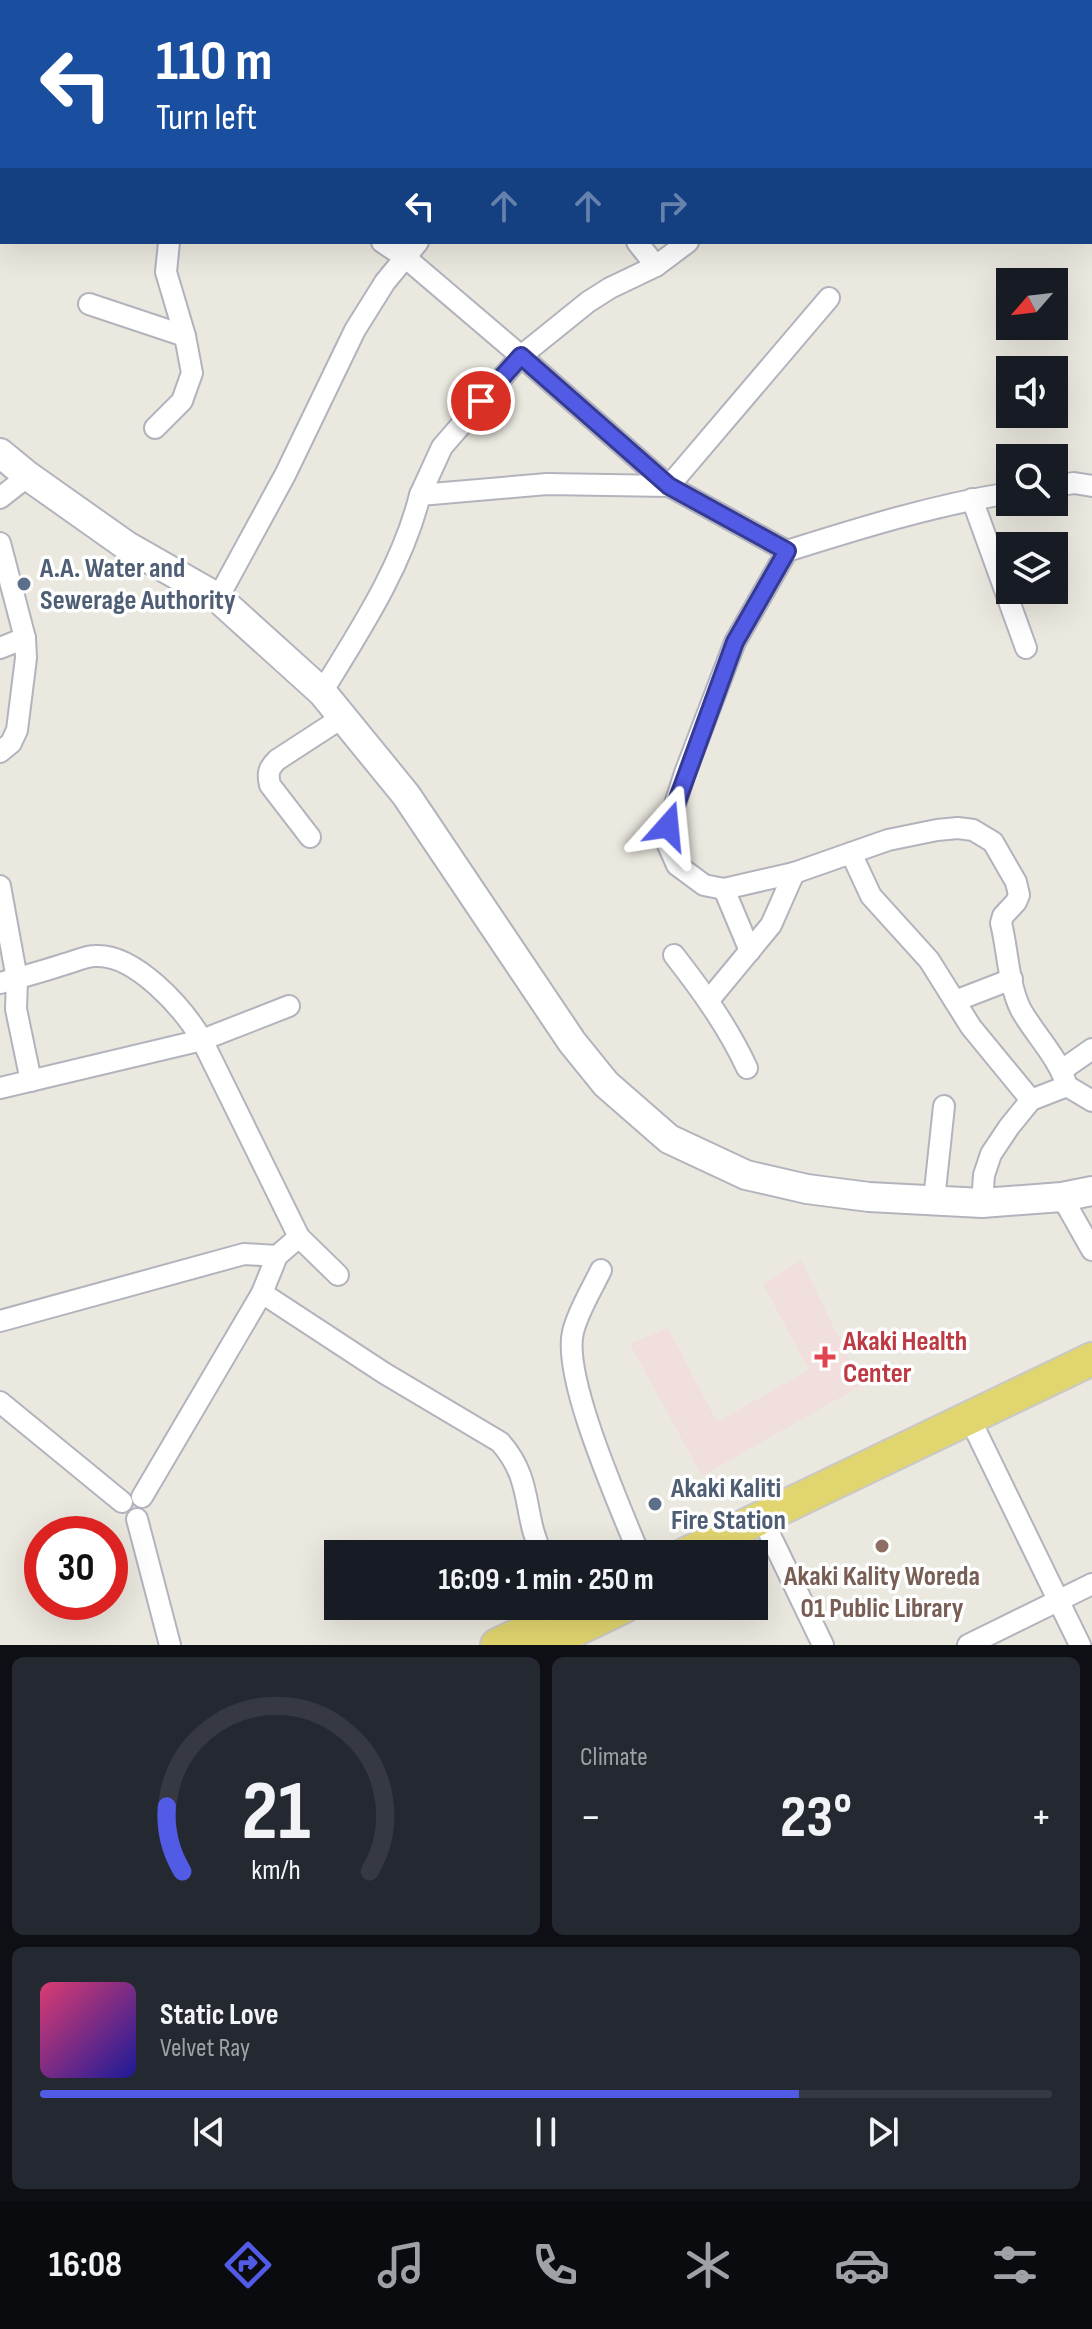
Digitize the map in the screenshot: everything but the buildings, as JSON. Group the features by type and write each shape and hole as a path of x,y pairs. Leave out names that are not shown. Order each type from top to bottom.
{"main road":[{"path":"0,453 127,546 218,598 322,692 406,795 572,1042 606,1084 669,1139 746,1175 807,1189 854,1195 982,1203 1062,1197 1092,1191"},
{"path":"760,1540 974,1428 1092,1359"},
{"path":"718,1540 974,1428 1092,1382"},
{"path":"497,1645 549,1620"},
{"path":"549,1644 597,1620"}],"street":[{"path":"155,428 182,401 192,373 185,336 166,272 169,244"},
{"path":"390,244 412,250 521,356 669,486 787,551"},
{"path":"639,244 656,266"},
{"path":"322,692 383,589 414,521 420,495 442,447 521,356 588,302 656,266 685,244"},
{"path":"218,598 285,475 355,330 379,290 412,250"},
{"path":"669,486 829,298"},
{"path":"89,304 185,336"},
{"path":"0,498 28,476"},
{"path":"420,495 547,484 669,486"},
{"path":"1068,484 1092,486"},
{"path":"996,495 876,523 787,551 735,642 668,826 668,845 677,865 704,885 724,889 794,873 888,840 958,828 973,830 993,842 1016,882 1019,895 1001,923 1020,1008 1065,1078 1092,1101"},
{"path":"972,499 1026,648"},
{"path":"0,543 25,638 26,658 17,730 11,743 0,752"},
{"path":"0,648 25,638"},
{"path":"310,837 270,785 267,775 277,760 343,717"},
{"path":"851,853 871,896 929,960 971,1027 1031,1100"},
{"path":"709,1000 771,925 794,873"},
{"path":"0,886 9,981 31,1081"},
{"path":"724,889 750,951"},
{"path":"674,955 709,1000 747,1068"},
{"path":"9,981 95,956 113,958 168,993 191,1020 202,1040 299,1237 338,1275"},
{"path":"955,1001 1012,979"},
{"path":"0,1088 202,1040 289,1006"},
{"path":"982,1203 984,1175 991,1154 1031,1100 1065,1078 1092,1049"},
{"path":"934,1200 944,1106"},
{"path":"1062,1197 1092,1250"},
{"path":"170,1645 137,1519 124,1515 262,1293 277,1256 299,1237"},
{"path":"0,1321 244,1254 277,1256"},
{"path":"601,1270 573,1332 572,1362 604,1466 633,1540"},
{"path":"262,1293 384,1373 500,1442 515,1459 522,1475 536,1540"},
{"path":"0,1402 132,1500"},
{"path":"974,1428 1060,1598 1080,1645"},
{"path":"770,1535 823,1645"},
{"path":"968,1645 1092,1584"}],"shaded area":[{"name":"Akaki Health Center","path":"801,1260 862,1385 702,1476 630,1344 668,1328 717,1422 809,1370 763,1284"}],"place":[{"name":"A.A. Water and Sewerage Authority","path":"24,584"},
{"name":"Akaki Health Center","path":"825,1357"},
{"name":"Akaki Kaliti Fire Station","path":"655,1504"},
{"name":"Akaki Kality Woreda 01 Public Library","path":"882,1546"}],"route":[{"path":"481,401 521,356 669,486 787,551 735,642 668,826"}]}
